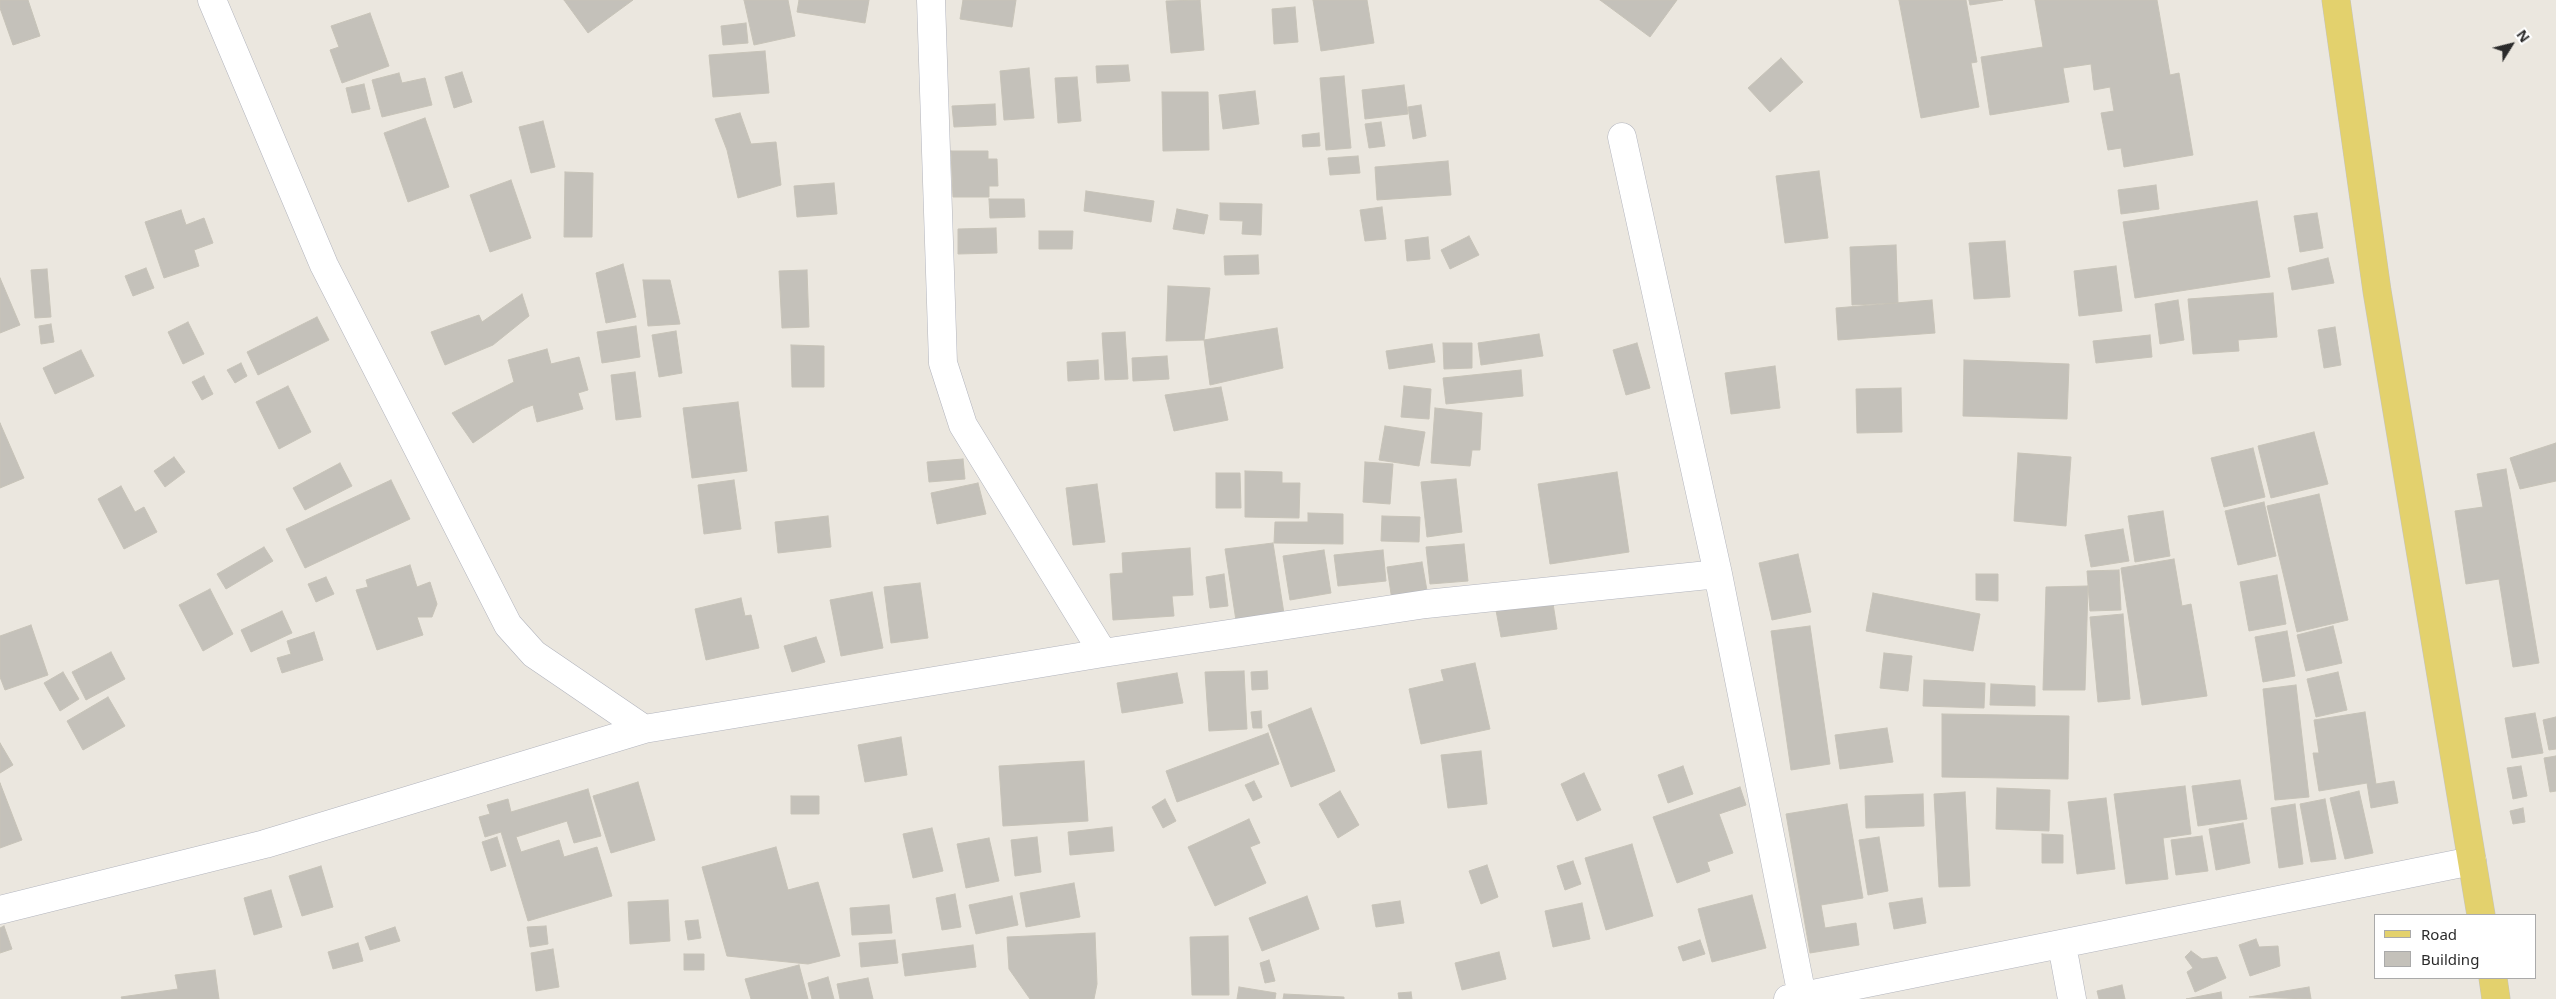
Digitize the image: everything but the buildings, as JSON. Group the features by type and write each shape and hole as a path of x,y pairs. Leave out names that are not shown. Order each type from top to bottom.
{"main road":[{"path":"2336,0 2377,291 2482,914"},
{"path":"2493,979 2496,999"}],"street":[{"path":"212,0 324,265 508,625 534,654 644,728"},
{"path":"931,0 942,363 963,425 1104,653"},
{"path":"1622,137 1718,574 1795,997 1833,995 2062,945 2472,861"},
{"path":"0,910 265,844 644,728 1104,653 1426,604 1718,574"},
{"path":"2062,945 2072,999"}]}
